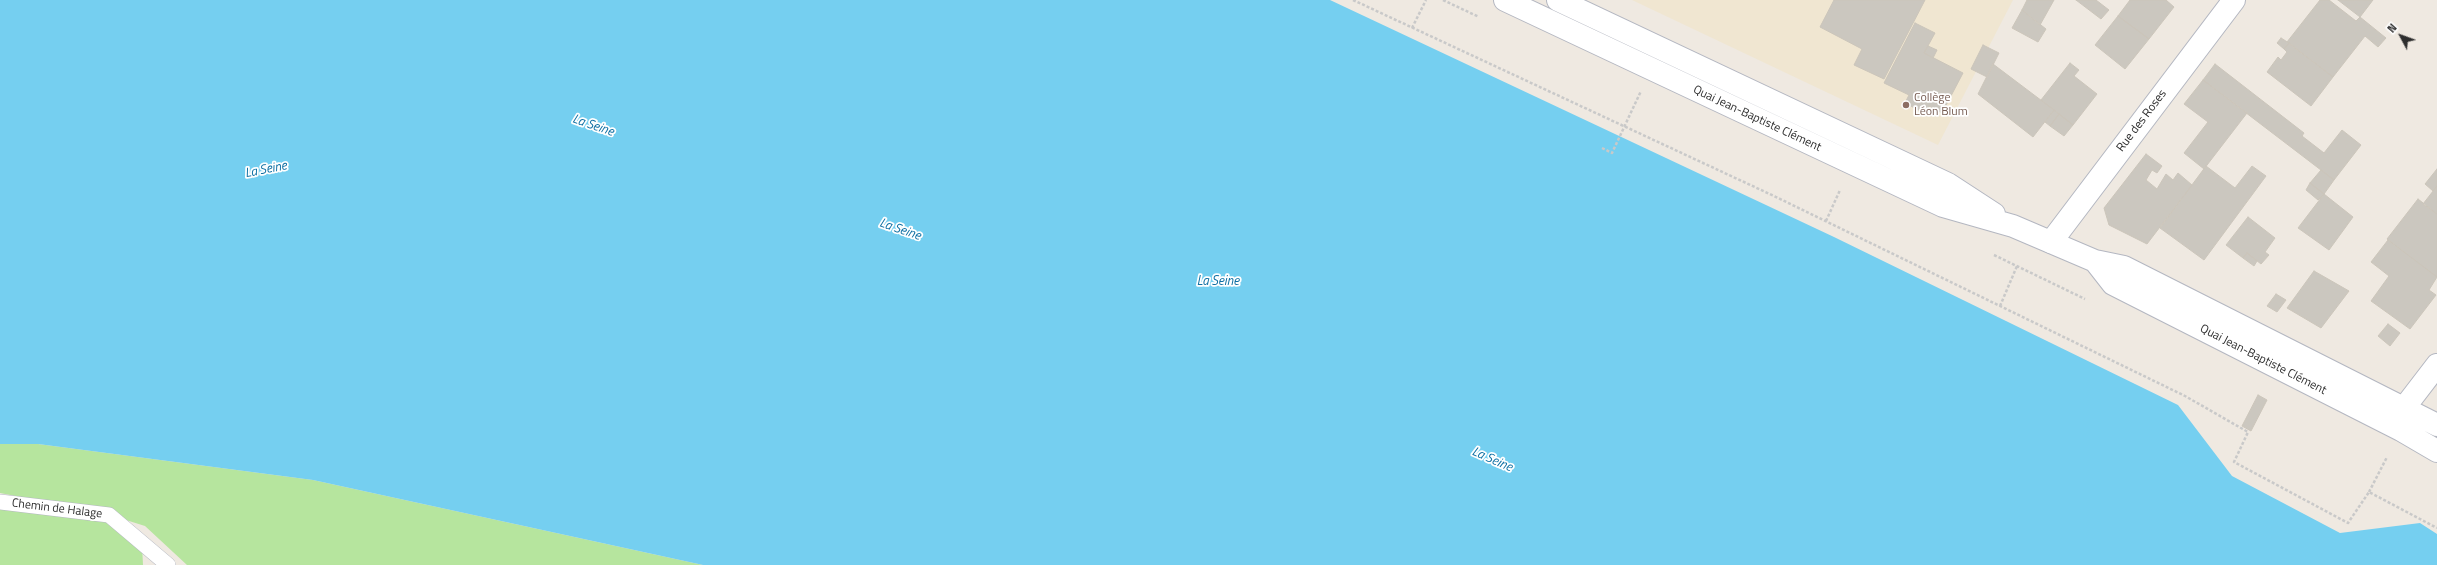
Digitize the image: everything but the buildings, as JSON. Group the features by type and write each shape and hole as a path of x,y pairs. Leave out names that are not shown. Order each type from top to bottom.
{"main road":[{"name":"Quai Jean-Baptiste Clément","path":"1505,0 1943,206 2013,226 2095,262 2124,267 2437,425"},
{"name":"Quai Jean-Baptiste Clément","path":"1558,0 1948,184 2013,226"},
{"name":"Rue des Roses","path":"2051,242 2234,0"},
{"name":"Quai Jean-Baptiste Clément","path":"2095,262 2113,284 2401,430 2437,451"},
{"path":"2404,408 2437,365"}],"lane":[{"name":"Chemin de Halage","path":"0,502 109,515 168,565"}],"path":[{"path":"1353,0 1826,221 2185,396 2248,432 2234,462 2348,523 2369,492 2389,455"},
{"path":"1412,28 1426,0"},
{"path":"1602,148 1612,153 1641,91"},
{"path":"1826,221 1842,185"},
{"path":"2000,306 2017,266"},
{"path":"2369,492 2437,528"}],"shaded area":[{"name":"Collège Léon Blum","path":"1632,0 2013,0 1938,145"}],"green space":[{"path":"0,444 38,444 313,480 703,565 187,565 145,526 110,515 142,545 143,565 0,565 0,507 103,513 0,493"}],"water":[{"name":"La Seine","path":"0,0 1330,0 1834,237 2178,405 2232,476 2340,533 2420,523 2437,534 2437,565 703,565 313,480 38,444 0,444"}],"place":[{"name":"Collège Léon Blum","path":"1906,105"}]}
